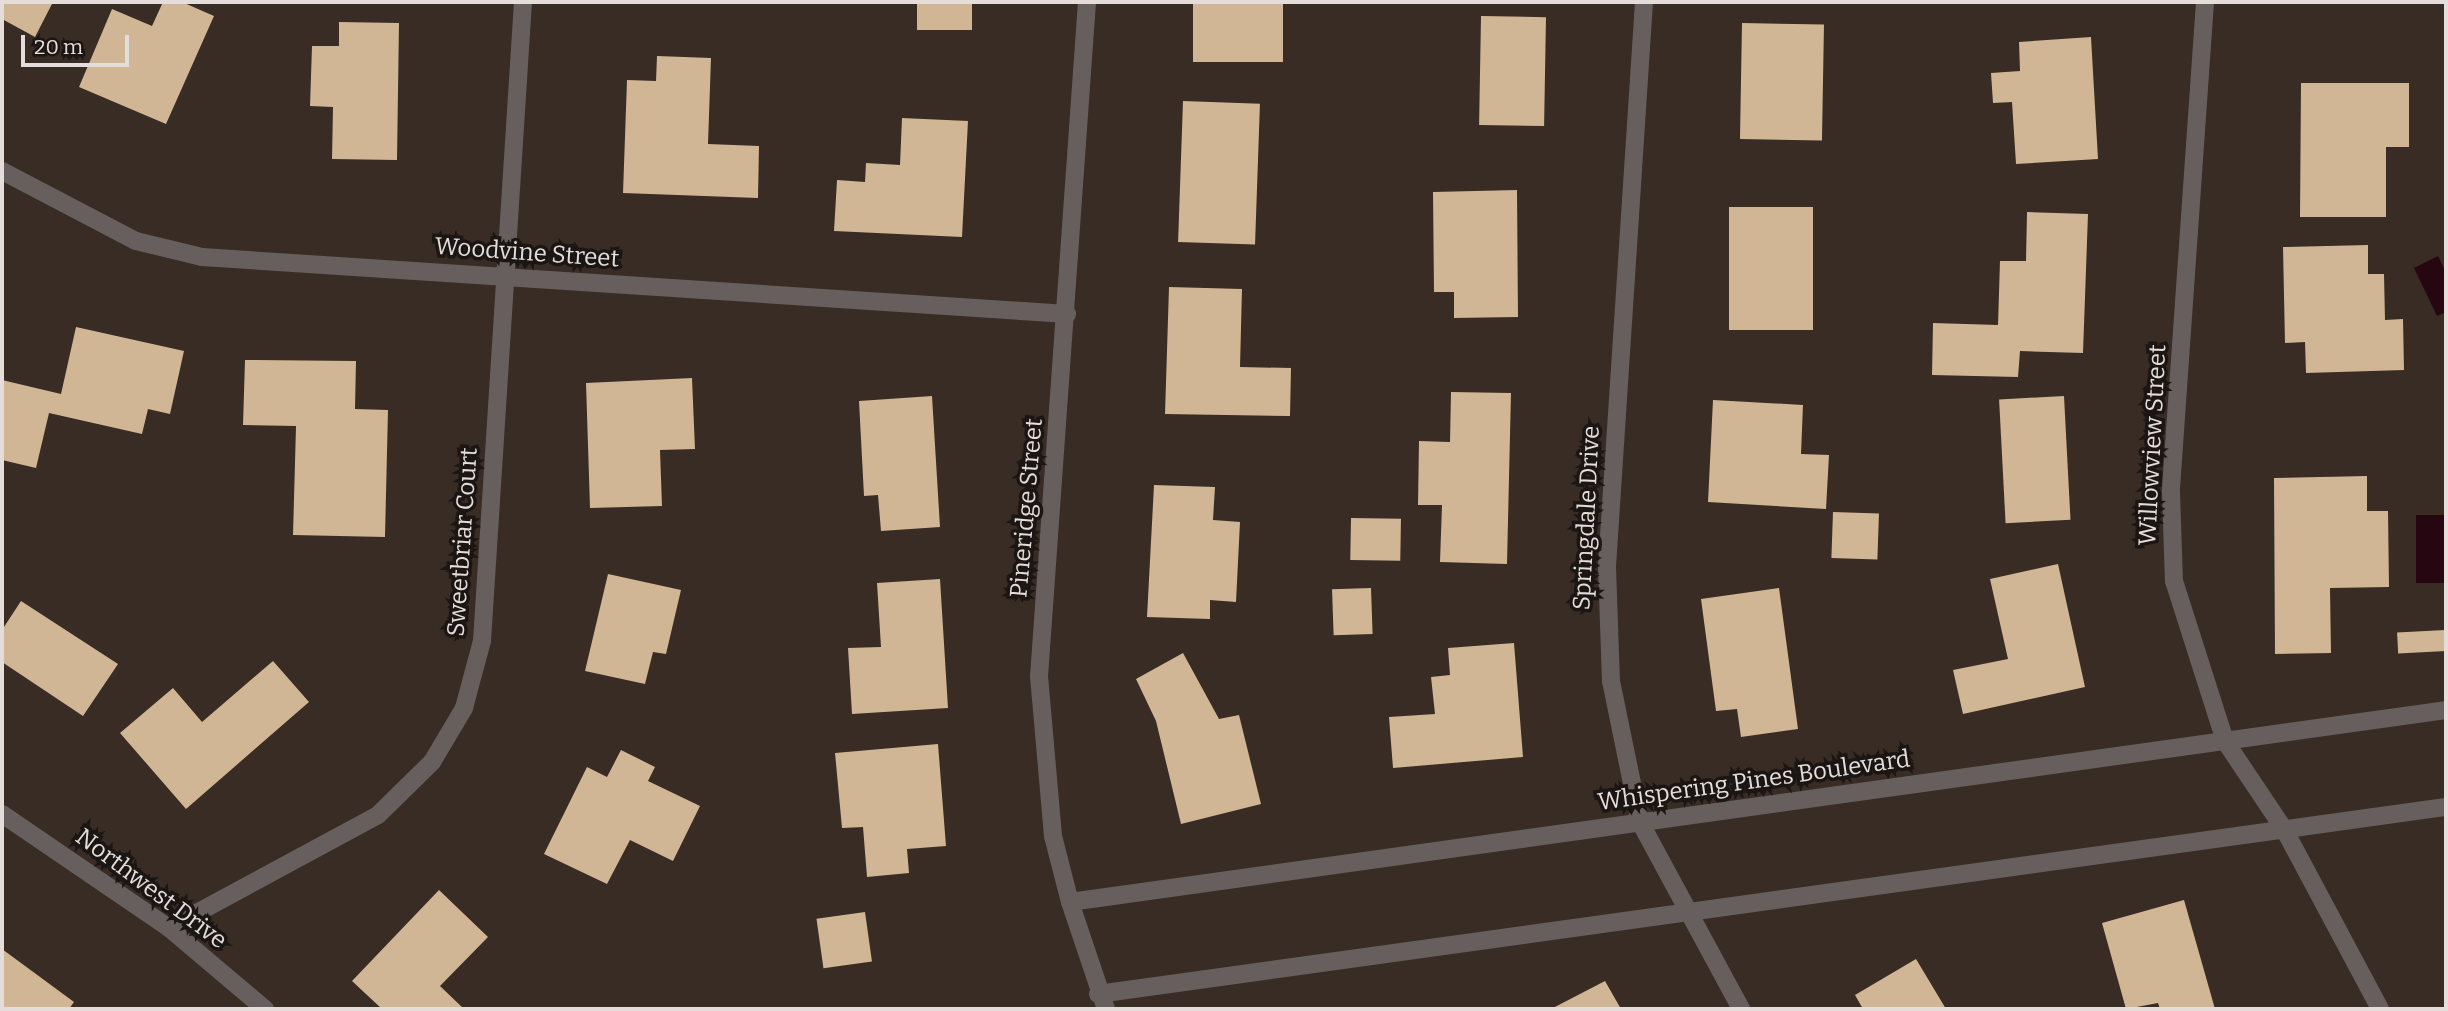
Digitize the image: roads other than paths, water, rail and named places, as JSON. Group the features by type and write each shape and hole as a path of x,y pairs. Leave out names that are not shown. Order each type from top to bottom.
{"street":[{"name":"Sweetbriar Court","path":"169,928 378,815 414,784 449,738 476,674 481,641 523,2"},
{"name":"Pineridge Street","path":"1087,2 1067,314 1039,676 1053,836 1069,902 1102,1002"},
{"name":"Springdale Drive","path":"1644,2 1606,621 1611,681 1640,822 1741,1009"},
{"name":"Willowview Street","path":"2205,2 2169,533 2181,612 2225,741 2284,829 2380,1009"},
{"name":"Woodvine Street","path":"2,171 136,241 171,252 1067,314"},
{"name":"Whispering Pines Boulevard","path":"1069,902 2446,710"},
{"path":"1102,1002 1688,911 2446,807"},
{"name":"Northwest Drive","path":"2,814 169,928 265,1009"}]}
